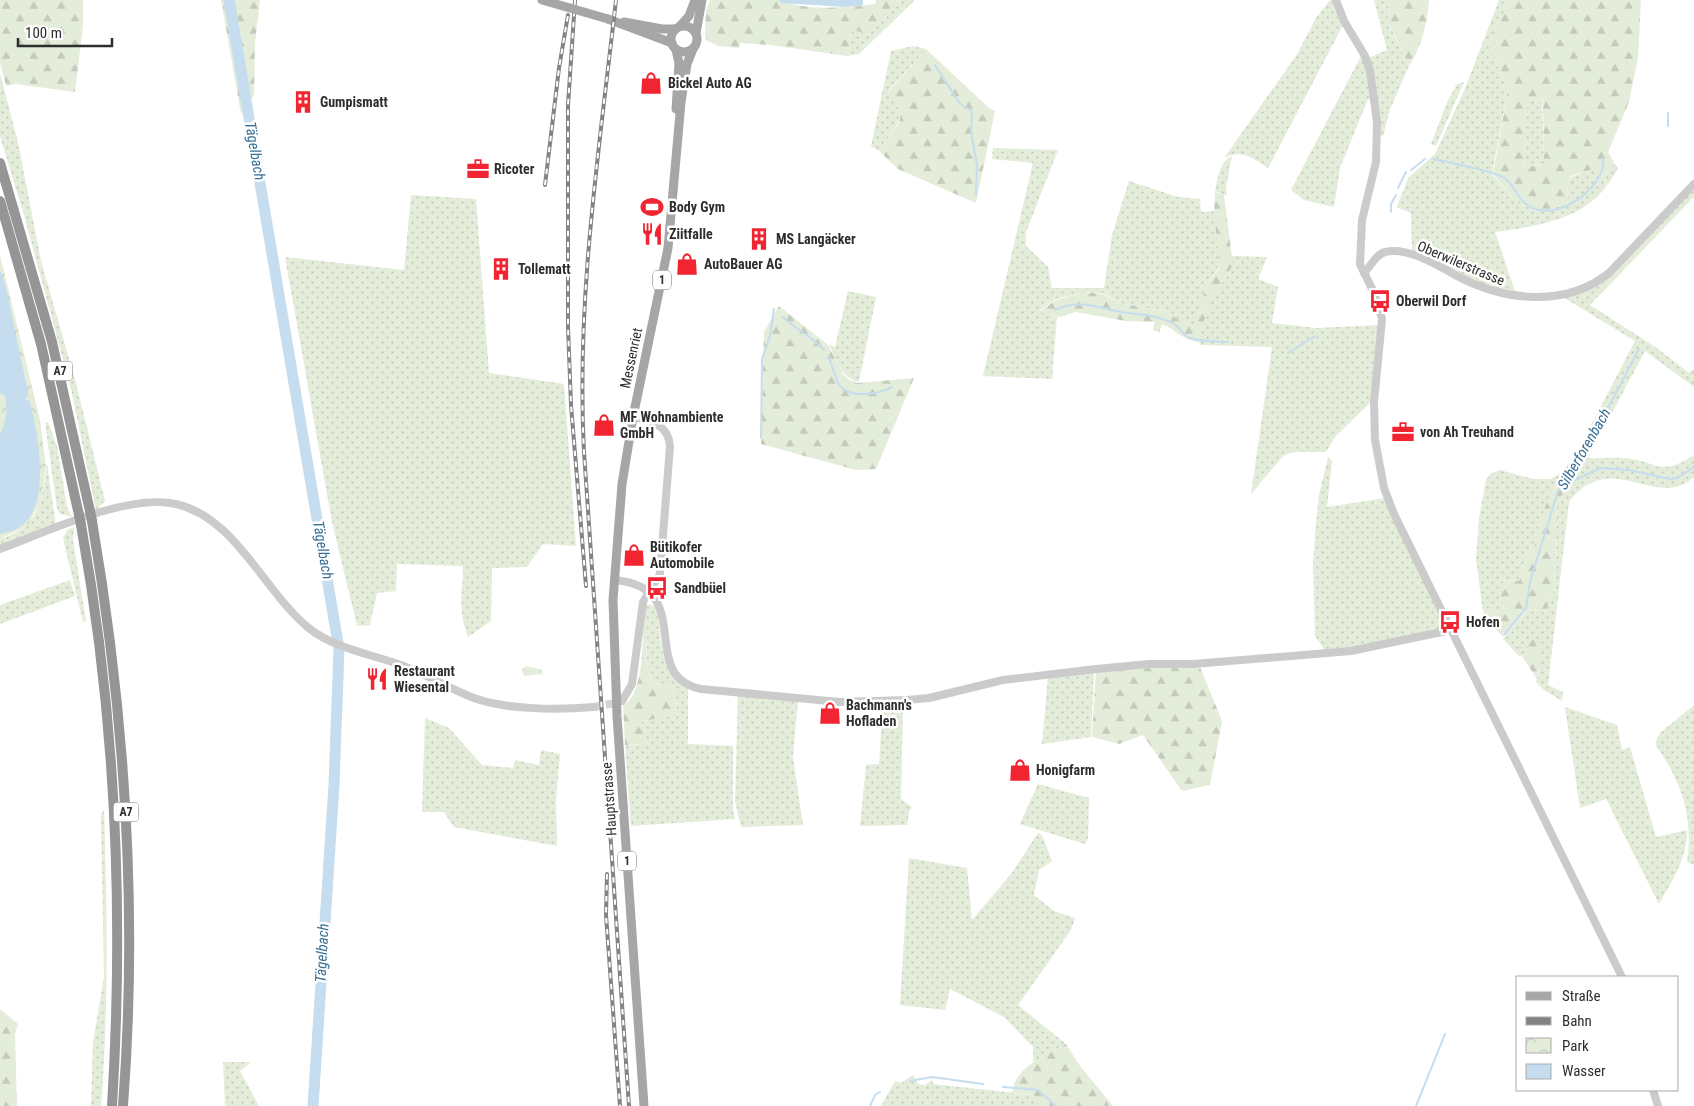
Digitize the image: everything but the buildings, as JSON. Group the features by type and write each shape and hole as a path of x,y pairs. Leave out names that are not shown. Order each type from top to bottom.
{"highway":[{"name":"A7","path":"0,163 52,342 91,516 114,667 126,816 129,957 123,1106"},
{"name":"A7","path":"0,200 41,344 80,520 100,652 115,813 118,948 112,1106"}],"main road":[{"path":"542,0 608,19 662,29 691,28 696,33"},
{"path":"678,28 689,16 695,0"},
{"name":"Messenriet","path":"678,106 687,64 692,49 697,44 696,33 702,0"},
{"path":"608,19 674,46 684,52 692,49"},
{"name":"Messenriet","path":"614,580 622,484 633,417 668,248 677,142 679,63 671,36 678,28"},
{"name":"Hauptstrasse","path":"614,580 613,635 617,716 644,1106"}],"street":[{"path":"1336,0 1344,21 1365,56 1370,71 1378,130 1376,162 1362,220 1360,264 1375,295 1382,319 1374,402 1375,440 1380,473 1394,514 1622,976"},
{"name":"Oberwilerstrasse","path":"1364,273 1380,255 1390,252 1414,255 1498,293 1518,297 1543,297 1569,292 1594,283 1610,273 1694,184"},
{"path":"622,701 632,684 642,607 648,591 660,574 670,440 663,427 656,423 633,417"},
{"path":"0,548 109,509 134,503 171,503 188,507 204,515 226,533 301,621 319,636 412,669 460,692 489,702 518,706 594,707"},
{"path":"614,580 631,582 648,591 656,599 661,612 669,662 676,676 693,687 840,702 929,698 1003,680 1096,669 1149,664 1193,664 1351,651 1451,630"},
{"path":"1653,1091 1658,1106"}],"green space":[{"path":"0,0 83,0 83,25 75,92 16,84 6,86 0,63"},
{"path":"221,0 260,0 255,43 254,95 241,114"},
{"path":"710,0 782,0 803,6 827,8 875,4 876,0 902,0 868,35 852,29 847,56 771,45 740,43 739,48 718,46 705,39 706,11"},
{"path":"902,0 915,0 859,54 847,56 852,28 868,35"},
{"path":"1330,0 1333,0 1343,25 1268,168 1247,156 1236,154 1224,158 1296,56 1316,18"},
{"path":"1374,0 1388,0 1389,24 1409,66 1390,109 1383,136 1380,136 1368,58 1387,50"},
{"path":"1388,0 1429,0 1423,34 1409,66 1389,23"},
{"path":"1499,0 1509,0 1489,45 1508,90 1492,174 1516,202 1540,212 1567,204 1569,178 1593,169 1601,174 1607,174 1615,164 1618,169 1597,197 1574,212 1549,222 1495,232 1516,294 1498,291 1412,252 1411,213 1397,207 1408,178 1435,154 1464,91"},
{"path":"1509,0 1641,0 1638,58 1629,102 1608,152 1615,165 1607,174 1601,174 1593,169 1569,177 1567,204 1540,212 1516,202 1493,174 1508,90 1489,45","holes":["1528,99 1543,99 1544,164 1523,168"]},
{"path":"913,46 926,49 888,92 901,111 898,123 879,151 871,146 891,51"},
{"path":"926,49 989,108 995,111 976,203 898,169 879,151 899,123 901,111 888,93"},
{"path":"1361,56 1368,72 1371,100 1368,99 1340,168 1334,207 1304,200 1291,190"},
{"path":"0,73 18,142 41,261 76,383 105,501 96,510 71,389 24,215 0,136"},
{"path":"1464,82 1436,146 1431,144 1448,100 1457,84"},
{"path":"1527,99 1542,99 1544,164 1523,168"},
{"path":"993,148 1058,150 1026,232 1026,246 1048,267 1052,288 1104,288 1112,235 1129,181 1178,197 1200,199 1201,212 1214,211 1220,262 1207,284 1194,328 1164,311 1123,304 1103,293 1084,292 1056,299 1039,311 1057,317 1052,379 983,376 1033,163 992,159"},
{"path":"1232,156 1226,187 1227,196 1215,191 1218,176 1224,162"},
{"path":"1694,187 1694,197 1590,305 1657,348 1689,373 1694,369 1694,387 1645,351 1588,458 1624,458 1665,467 1673,466 1694,455 1694,477 1680,486 1665,488 1617,479 1601,479 1585,486 1569,502 1548,685 1563,692 1562,701 1544,690 1536,682 1539,672 1533,638 1526,651 1520,657 1503,639 1528,609 1545,612 1554,589 1557,504 1579,466 1574,463 1553,490 1545,507 1533,551 1527,557 1519,581 1505,580 1498,590 1504,607 1501,612 1485,608 1483,612 1476,559 1479,518 1486,480 1490,474 1500,470 1533,479 1551,479 1561,473 1574,458 1635,341 1566,299 1564,295 1589,289 1612,274"},
{"path":"1215,192 1224,195 1233,265 1211,301 1202,326 1200,342 1183,337 1162,324 1159,332 1153,330 1155,322 1126,321 1076,312 1059,317 1039,312 1056,300 1084,292 1103,294 1123,304 1164,311 1194,328 1207,284 1218,270 1220,262 1214,216"},
{"path":"411,195 476,199 489,373 564,384 576,546 543,544 527,567 492,568 491,621 468,637 461,601 463,566 397,564 396,591 377,593 370,625 357,626 332,522 285,257 404,270"},
{"path":"0,255 40,420 46,467 41,501 27,526 0,539"},
{"path":"1232,256 1267,257 1258,279 1278,287 1272,323 1316,328 1380,325 1373,400 1335,437 1326,452 1293,452 1283,456 1251,494 1272,347 1199,345 1206,311 1228,273"},
{"path":"848,291 876,297 859,382 843,372 829,344 835,347"},
{"path":"779,306 828,345 843,374 849,380 858,383 914,378 876,469 856,470 761,444 764,332"},
{"path":"48,422 57,446 67,507 72,517 60,514 57,508 45,423"},
{"path":"1328,457 1332,461 1327,507 1385,498 1448,629 1351,648 1325,650 1315,636 1313,563 1319,495"},
{"path":"1574,463 1579,466 1557,504 1554,590 1545,612 1528,609 1504,637 1482,618 1485,608 1501,612 1504,607 1498,590 1505,580 1519,581 1527,557 1533,551 1545,507 1553,490"},
{"path":"47,464 56,526 0,546 0,539 24,527 37,511"},
{"path":"74,527 73,540 86,621 83,622 63,538 67,530"},
{"path":"70,580 75,596 0,624 0,605"},
{"path":"647,605 657,608 661,642 667,664 679,681 688,688 688,744 733,746 733,809 735,819 631,826 625,745 643,744 642,722 677,713 673,688 651,681 647,663 646,618 644,615"},
{"path":"644,615 646,618 647,663 651,681 673,688 677,713 642,722 644,744 625,745 623,706 630,699 639,678"},
{"path":"1533,638 1538,640 1540,659 1537,679 1522,656"},
{"path":"1149,664 1200,667 1222,721 1210,785 1182,791 1143,735 1119,744 1092,737 1096,669"},
{"path":"526,666 542,670 543,674 524,676 522,669"},
{"path":"1094,672 1091,737 1042,744 1048,677"},
{"path":"738,695 798,701 793,757 803,825 741,827 735,801"},
{"path":"903,703 901,799 912,807 909,811 907,825 860,826 866,765 879,764 883,704"},
{"path":"1694,705 1694,865 1687,862 1689,829 1683,800 1672,772 1655,744 1660,733"},
{"path":"1565,707 1617,725 1622,750 1630,747 1656,837 1687,830 1682,860 1659,904 1606,799 1580,808"},
{"path":"425,718 449,728 482,765 513,768 515,760 539,765 541,750 560,754 556,799 557,846 454,827 444,812 422,812"},
{"path":"1038,784 1089,798 1088,839 1085,844 1020,824"},
{"path":"104,809 106,995 104,1069 101,1106 91,1106 93,1042 104,977 101,815"},
{"path":"1038,833 1042,835 1052,861 1039,870 1034,895 1054,911 1075,918 1071,930 1018,1005 1066,1044 1033,1062 1033,1047 1004,1017 950,989 945,1010 900,1005 909,858 967,868 972,920 1011,874"},
{"path":"0,1009 18,1024 15,1034 17,1106 0,1106"},
{"path":"1066,1044 1080,1066 1113,1106 1043,1106 1034,1095 1012,1092 1015,1083 1026,1068 1041,1057"},
{"path":"223,1062 251,1062 240,1071 259,1106 225,1106"},
{"path":"913,1075 918,1084 925,1085 932,1080 933,1084 1035,1095 1043,1106 881,1106 895,1081 901,1083"}],"water":[{"path":"779,0 863,0 863,5 846,7 781,3"},
{"path":"0,270 6,287 27,388 28,397 25,398 29,400 33,413 40,468 36,504 29,518 18,528 0,534 0,435 5,421 6,406 5,396 0,393"}],"waterway":[{"name":"Tägelbach","path":"229,0 339,649 334,785 313,1106"},
{"path":"935,65 960,104 972,111 971,132 977,165 976,194"},
{"path":"1668,113 1668,126"},
{"path":"1433,159 1499,175 1512,185 1526,204 1532,208 1549,211 1571,203 1591,188 1598,178 1603,158"},
{"path":"1411,170 1425,159"},
{"path":"1398,188 1406,172"},
{"path":"1391,212 1391,204 1396,195"},
{"path":"1055,310 1080,304 1096,306 1167,320 1190,338 1204,341 1228,342"},
{"path":"761,438 762,359 770,336 774,309"},
{"path":"783,317 824,350"},
{"path":"1288,353 1315,336"},
{"name":"Silberforenbach","path":"1505,634 1526,608 1530,582 1558,491 1578,465 1639,349"},
{"path":"829,357 838,384 851,393 880,392 892,387"},
{"path":"1565,485 1600,468 1629,470 1670,479 1677,478 1694,467"},
{"path":"1416,1106 1445,1034"},
{"path":"910,1081 932,1077 983,1084"},
{"path":"1003,1087 1038,1090 1056,1106"},
{"path":"870,1106 875,1095 880,1092"}],"tunnel":[{"path":"594,707 620,702"}],"railway":[{"path":"575,0 568,105 568,327 571,405 586,586"},
{"path":"616,0 596,169 586,282 582,395 584,452 629,1106"},
{"path":"545,185 559,68 568,15"},
{"path":"607,874 606,915 620,1106"}],"place":[{"name":"Bickel Auto AG","path":"651,83"},
{"name":"Gumpismatt","path":"303,102"},
{"name":"Ricoter","path":"478,169"},
{"name":"Body Gym","path":"652,207"},
{"name":"Ziitfalle","path":"652,234"},
{"name":"MS Langäcker","path":"759,239"},
{"name":"AutoBauer AG","path":"687,264"},
{"name":"Tollematt","path":"501,269"},
{"name":"Oberwil Dorf","path":"1380,301"},
{"name":"MF Wohnambiente GmbH","path":"604,425"},
{"name":"von Ah Treuhand","path":"1403,432"},
{"name":"Bütikofer Automobile","path":"634,555"},
{"name":"Sandbüel","path":"657,588"},
{"name":"Hofen","path":"1450,622"},
{"name":"Restaurant Wiesental","path":"377,679"},
{"name":"Bachmann's Hofladen","path":"830,713"},
{"name":"Honigfarm","path":"1020,770"}]}
